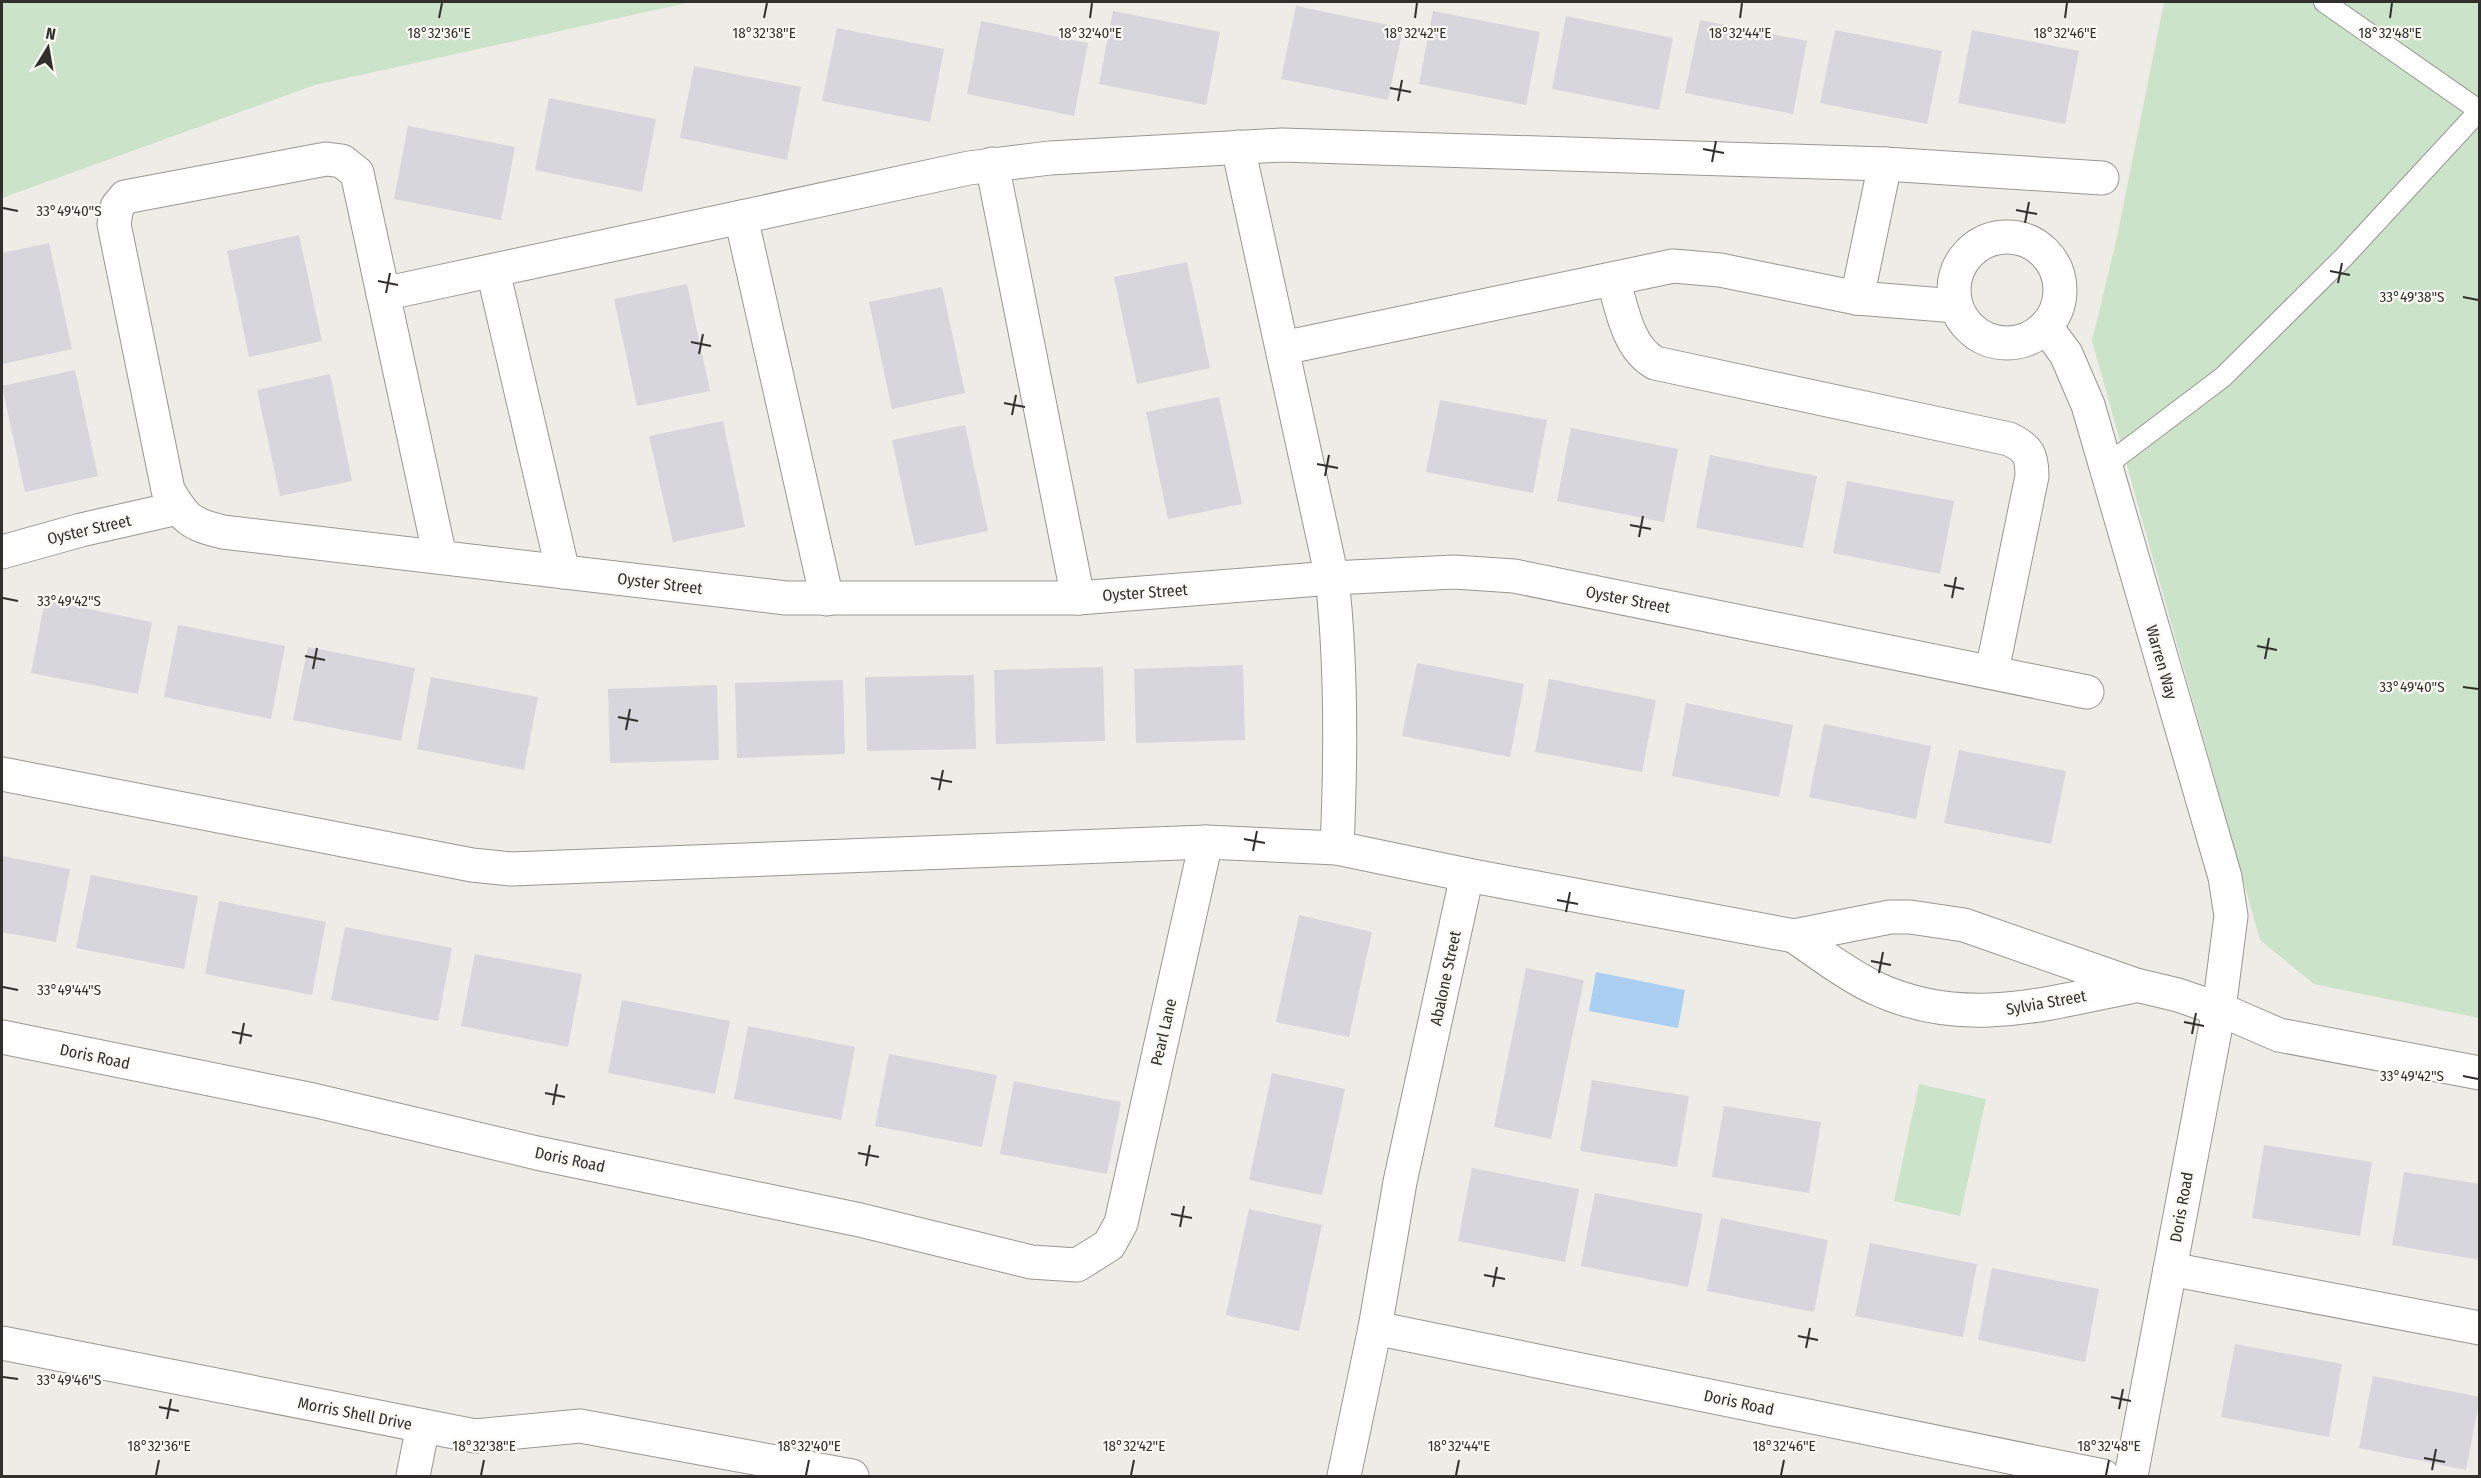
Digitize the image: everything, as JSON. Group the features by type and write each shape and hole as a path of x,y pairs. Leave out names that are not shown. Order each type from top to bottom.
{"street":[{"path":"383,294 992,164 1050,158 1282,145 1885,164 2102,178"},
{"path":"1238,147 1332,578 1337,632 1340,789 1337,848"},
{"path":"186,516 168,490 114,224 117,207 125,197 326,159 342,161 357,173 440,557"},
{"path":"992,164 1078,597"},
{"path":"1857,297 1885,164"},
{"path":"741,217 827,598"},
{"path":"2011,238 2027,242 2042,250 2053,263 2059,279 2060,296 2056,313 2046,327 2032,338 2013,343 1995,342 1978,335 1964,323 1956,306 1954,289 1957,272 1965,258 1978,246 1993,239 2011,238"},
{"path":"1282,348 1673,266 1696,267 1857,297 1956,306"},
{"path":"493,271 563,572"},
{"path":"1613,279 1635,345 1643,357 1654,363 2009,439 2023,446 2032,457 2032,476 1992,671"},
{"name":"Warren Way","path":"2046,327 2066,354 2078,378 2225,877 2231,916 2219,1009"},
{"name":"Oyster Street","path":"2,552 81,530 186,516 223,532 786,598 1078,597 1332,578 1454,572 1514,576 2087,692"},
{"path":"2,774 472,865 511,869 1206,842 1337,848 1467,875"},
{"name":"Pearl Lane","path":"1121,1223 1206,842"},
{"name":"Sylvia Street","path":"1467,875 1794,936 1880,919 1910,917 1964,926 1996,934 2136,985 2219,1009 2279,1035 2480,1073"},
{"name":"Abalone Street","path":"1344,1476 1375,1328 1400,1182 1467,875"},
{"name":"Sylvia Street","path":"1794,936 1876,988 1952,1010 2019,1010 2136,985"},
{"name":"Doris Road","path":"2131,1476 2219,1009"},
{"name":"Doris Road","path":"2,1037 313,1100 537,1153 860,1220 1030,1262 1077,1265 1109,1245 1121,1223"},
{"path":"2170,1269 2480,1328"},
{"name":"Doris Road","path":"1375,1328 2103,1476"},
{"name":"Morris Shell Drive","path":"2,1342 476,1436 580,1426 852,1476"},
{"path":"413,1476 423,1426"}],"lane":[{"path":"2104,467 2223,377 2344,257 2479,111 2324,2"}],"green space":[{"path":"2,2 691,2 315,85 2,198"},
{"path":"2164,2 2479,2 2479,1018 2314,984 2260,940 2092,341 2117,237"},
{"path":"1919,1084 1986,1099 1960,1216 1894,1201"}],"water":[{"path":"1596,972 1685,990 1678,1028 1589,1011"}],"building":[{"path":"1296,6 1403,28 1388,100 1281,79"},
{"path":"1113,11 1220,32 1206,105 1099,84"},
{"path":"1433,11 1540,32 1526,105 1419,84"},
{"path":"1566,16 1673,38 1659,110 1552,89"},
{"path":"1700,20 1807,41 1793,114 1685,93"},
{"path":"981,21 1088,43 1074,116 967,94"},
{"path":"837,28 944,49 930,122 822,101"},
{"path":"1835,30 1942,51 1927,124 1820,103"},
{"path":"1972,30 2079,51 2065,124 1958,103"},
{"path":"694,66 801,87 787,160 680,138"},
{"path":"549,98 656,119 642,192 535,170"},
{"path":"408,126 515,147 501,220 394,199"},
{"path":"299,235 322,341 249,357 227,251"},
{"path":"49,243 72,349 2,364 2,253"},
{"path":"1187,262 1210,368 1137,384 1114,277"},
{"path":"687,284 710,391 637,406 614,299"},
{"path":"942,287 965,393 892,409 869,302"},
{"path":"75,370 98,476 25,492 2,386"},
{"path":"330,374 352,481 280,496 257,390"},
{"path":"1219,397 1242,504 1168,519 1146,412"},
{"path":"1440,400 1547,420 1533,493 1426,472"},
{"path":"723,421 745,527 673,542 649,436"},
{"path":"965,425 988,531 915,546 892,440"},
{"path":"1571,428 1678,449 1664,522 1557,501"},
{"path":"1710,455 1817,476 1803,548 1696,528"},
{"path":"1847,481 1954,501 1940,574 1833,553"},
{"path":"45,600 152,622 138,694 31,673"},
{"path":"178,625 285,646 271,719 164,697"},
{"path":"308,647 415,668 401,741 293,720"},
{"path":"1417,663 1524,684 1510,757 1402,736"},
{"path":"1243,665 1245,740 1136,743 1134,669"},
{"path":"1103,667 1105,741 996,744 994,670"},
{"path":"974,675 976,749 867,751 865,677"},
{"path":"431,677 538,697 524,770 417,749"},
{"path":"1549,679 1656,700 1642,772 1535,752"},
{"path":"843,680 845,754 737,758 735,683"},
{"path":"717,685 719,760 610,763 608,689"},
{"path":"1686,703 1793,725 1779,797 1672,776"},
{"path":"1824,724 1931,746 1916,819 1809,797"},
{"path":"1959,750 2066,771 2051,844 1944,823"},
{"path":"2,856 70,869 56,942 2,932"},
{"path":"91,875 198,896 184,969 76,948"},
{"path":"219,901 326,922 312,995 205,974"},
{"path":"1299,915 1372,932 1349,1037 1276,1022"},
{"path":"345,927 452,948 438,1021 331,1000"},
{"path":"475,954 582,974 568,1047 461,1026"},
{"path":"1526,968 1584,980 1551,1139 1494,1127"},
{"path":"622,1000 730,1021 715,1094 608,1073"},
{"path":"748,1026 855,1047 841,1120 734,1099"},
{"path":"889,1054 997,1075 982,1147 875,1126"},
{"path":"1272,1073 1345,1089 1322,1195 1249,1180"},
{"path":"1592,1080 1689,1096 1677,1167 1580,1151"},
{"path":"1014,1081 1121,1102 1107,1174 1000,1154"},
{"path":"1724,1106 1821,1122 1809,1193 1712,1177"},
{"path":"2264,1145 2372,1162 2360,1236 2252,1218"},
{"path":"1472,1168 1579,1189 1565,1262 1458,1241"},
{"path":"2404,1172 2480,1184 2480,1260 2392,1245"},
{"path":"1595,1193 1703,1214 1688,1287 1581,1266"},
{"path":"1249,1209 1322,1225 1299,1331 1226,1315"},
{"path":"1721,1218 1828,1240 1814,1312 1707,1291"},
{"path":"1870,1243 1977,1264 1963,1337 1855,1316"},
{"path":"1992,1268 2099,1289 2085,1362 1978,1340"},
{"path":"2235,1344 2342,1364 2329,1437 2221,1417"},
{"path":"2373,1376 2480,1397 2466,1470 2359,1448"}]}
